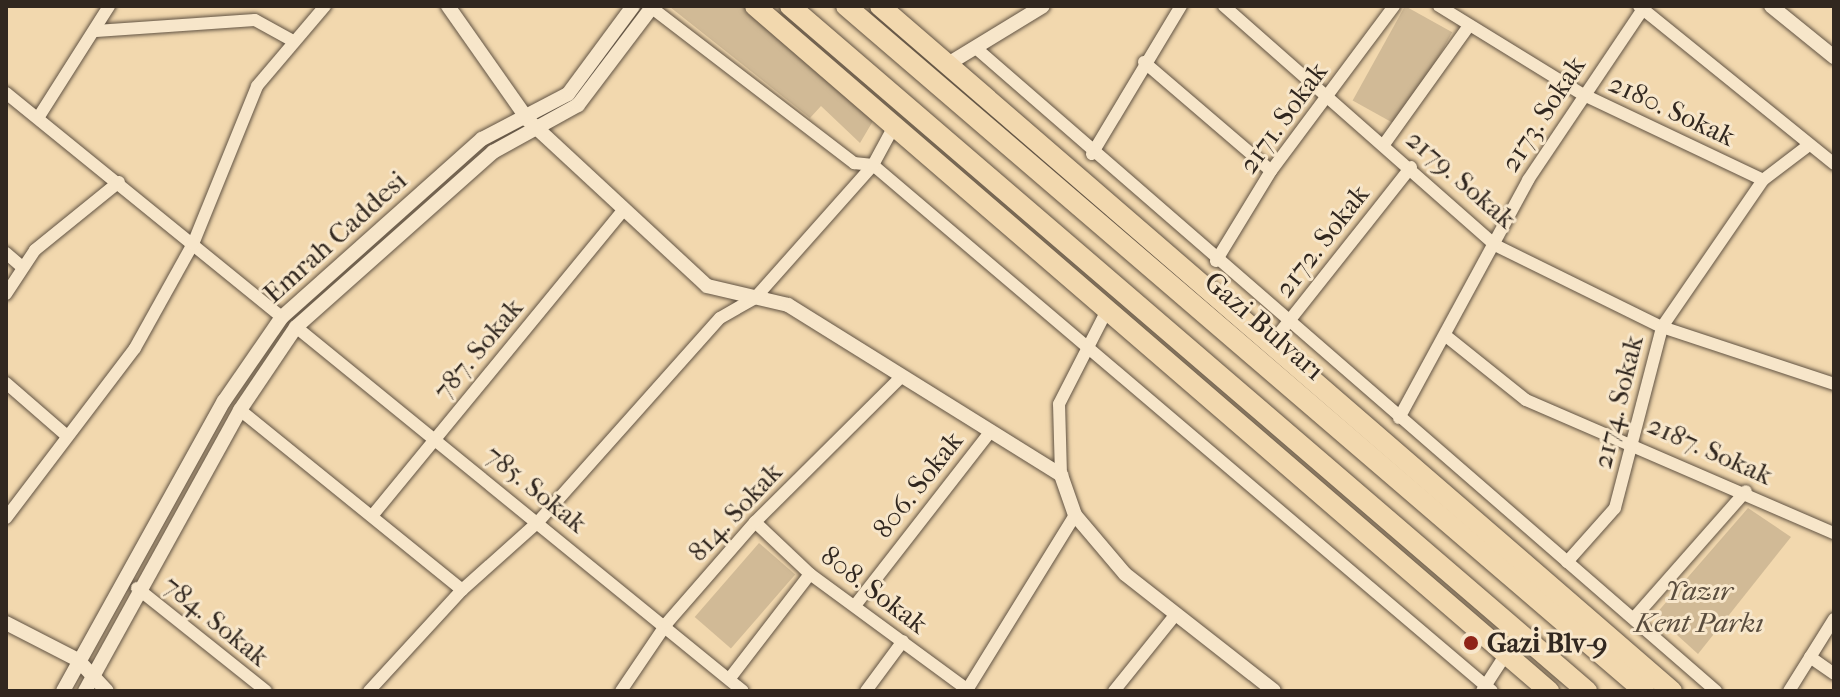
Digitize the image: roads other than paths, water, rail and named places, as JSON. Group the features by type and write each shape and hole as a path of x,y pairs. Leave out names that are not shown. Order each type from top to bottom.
{"highway":[{"path":"755,6 1549,691"},
{"path":"790,6 1587,691"},
{"name":"Gazi Bulvarı","path":"846,6 1644,691"},
{"path":"880,6 1672,691"}],"street":[{"path":"38,118 96,31 109,6"},
{"path":"6,518 67,436 103,398 193,244 257,86 325,6"},
{"path":"448,6 533,125 621,213 707,286 788,305 988,435 1061,475"},
{"name":"Emrah Caddesi","path":"89,684 137,588 240,410 296,327 493,152 533,125 568,94 633,6"},
{"path":"948,64 1043,6"},
{"path":"1092,154 1144,62 1181,6"},
{"name":"2179. Sokak","path":"1224,6 1385,143 1495,245 1662,327 1834,384"},
{"name":"2171. Sokak","path":"1216,261 1271,171 1394,6"},
{"name":"2180. Sokak","path":"1439,6 1468,27 1582,94 1763,180"},
{"path":"1771,6 1834,57"},
{"path":"653,7 854,163 873,165 1486,689 1506,654"},
{"name":"Emrah Caddesi","path":"63,691 224,401 282,317 482,139 533,125 578,105 653,7"},
{"path":"1641,7 1834,164"},
{"name":"2173. Sokak","path":"1399,418 1582,94 1641,7"},
{"path":"96,31 255,20 293,41"},
{"path":"1385,143 1468,27"},
{"path":"977,49 1092,154 1716,691"},
{"path":"1144,62 1271,171"},
{"path":"6,93 282,317"},
{"path":"369,691 462,590 538,522 720,318 755,298 873,165 893,128"},
{"name":"2174. Sokak","path":"1567,562 1615,508 1637,443 1662,327 1763,180 1809,145"},
{"name":"2172. Sokak","path":"1270,345 1411,167"},
{"path":"6,294 21,266 119,182"},
{"name":"787. Sokak","path":"372,516 621,213"},
{"path":"6,253 21,266"},
{"path":"1107,310 1059,404 1061,475 1075,515 1125,574 1274,691"},
{"name":"785. Sokak","path":"296,327 667,623 743,691"},
{"name":"2187. Sokak","path":"1446,336 1526,400 1637,443 1834,533"},
{"name":"814. Sokak","path":"621,691 667,623 755,522 899,379"},
{"path":"6,383 67,436"},
{"path":"240,410 462,590"},
{"name":"806. Sokak","path":"857,603 988,435"},
{"path":"1634,618 1746,491"},
{"path":"968,690 1075,515"},
{"name":"808. Sokak","path":"755,522 810,574 857,603 968,690"},
{"path":"730,678 810,574"},
{"name":"784. Sokak","path":"137,588 266,691"},
{"path":"1114,691 1175,615"},
{"path":"1789,691 1834,619"},
{"path":"6,623 78,660 89,684 107,691"},
{"path":"866,691 903,641"},
{"path":"1810,657 1834,674"}],"place":[{"name":"Gazi̇ Blv-9","path":"1471,643"}],"park label":[{"name":"Yazır Kent Parkı","path":"1699,607"}]}
